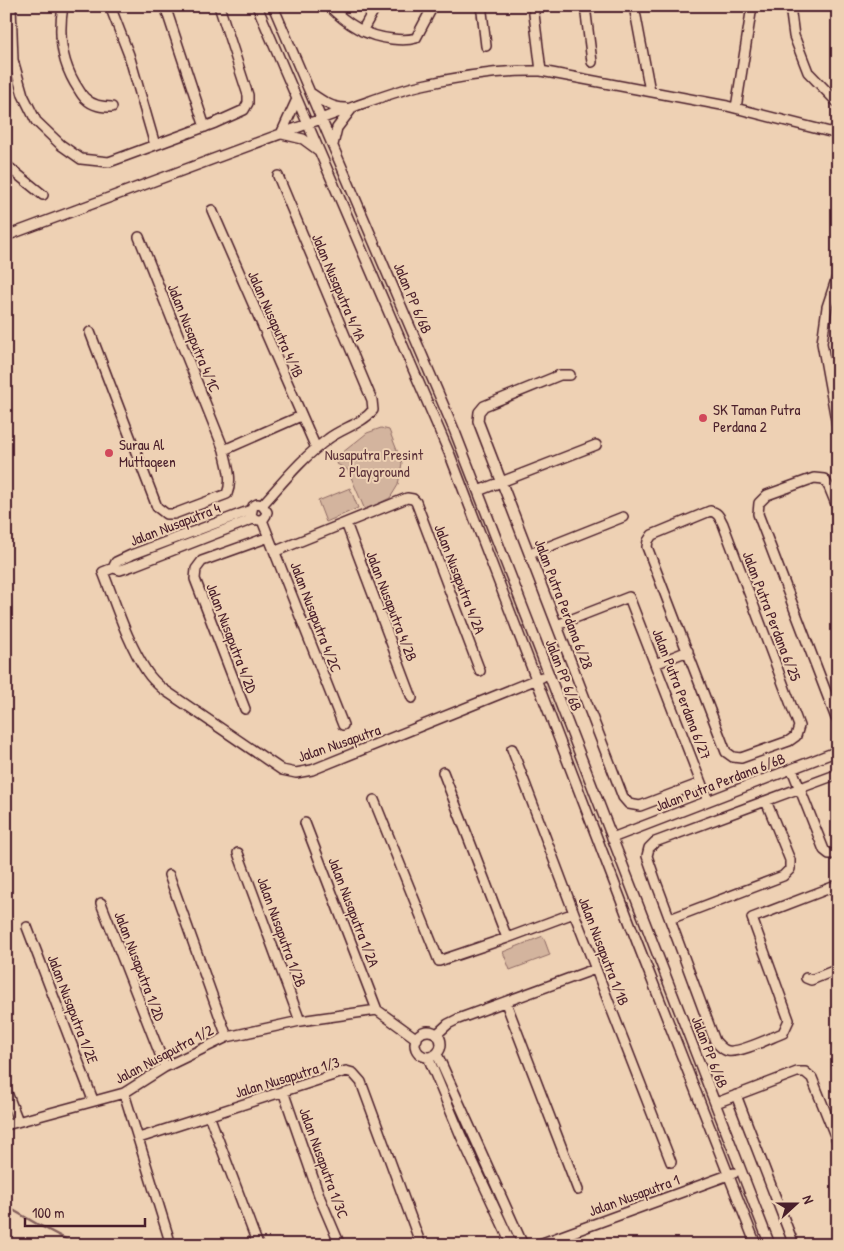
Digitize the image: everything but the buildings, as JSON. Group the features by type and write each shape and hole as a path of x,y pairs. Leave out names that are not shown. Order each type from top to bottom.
{"street":[{"path":"11,6 9,44 23,95 36,121 61,145 81,158 109,162 205,127 244,110 248,103 248,95 219,6"},
{"path":"63,6 60,30 63,54 72,79 85,99 99,106 112,107"},
{"path":"110,6 129,55 155,146"},
{"path":"165,6 205,127"},
{"name":"Jalan PP 6/6B","path":"257,6 450,455 637,942 756,1245"},
{"name":"Jalan PP 6/6B","path":"273,6 455,432 770,1245"},
{"path":"329,6 340,18 362,31 377,37 398,40 416,38 433,6"},
{"path":"362,31 376,6"},
{"path":"480,6 486,46"},
{"path":"533,6 541,71"},
{"path":"585,6 592,62"},
{"path":"634,6 650,92"},
{"path":"736,108 752,6"},
{"path":"790,6 794,36 808,72 838,103"},
{"path":"6,236 353,107 422,85 516,70 541,71 736,108 838,134"},
{"path":"311,93 333,107 353,107"},
{"path":"281,134 297,99"},
{"path":"333,145 337,128 353,107"},
{"path":"281,134 302,139 312,144 320,152"},
{"path":"6,165 43,194"},
{"name":"Jalan Nusaputra 4/1A","path":"278,176 372,400 373,410 365,418 333,435 316,448"},
{"name":"Jalan Nusaputra 4/1B","path":"212,210 316,448"},
{"name":"Jalan Nusaputra 4/1C","path":"90,332 157,507 166,514 174,514 227,494 230,487 230,479 224,450 139,237"},
{"path":"838,274 827,307 822,343 838,431"},
{"name":"Jalan Putra Perdana 6/28","path":"570,374 560,375 484,406 479,412 478,421 623,798 629,804 640,806 701,783"},
{"path":"224,450 302,416"},
{"path":"478,492 596,445"},
{"path":"255,516 266,517 267,512 262,505 316,448"},
{"path":"837,719 758,514 758,503 767,495 814,478 824,479 838,509"},
{"name":"Jalan Nusaputra 4/2A","path":"346,523 407,498 413,499 416,502 480,671"},
{"name":"Jalan Nusaputra 4","path":"103,572 113,568 120,570 135,565 255,516 253,506 257,504 262,505"},
{"name":"Jalan Putra Perdana 6/25","path":"710,511 719,515 799,726 796,736 789,741 741,758 733,757 726,752 688,651 647,547 652,535 710,511"},
{"name":"Jalan Nusaputra 4/2C","path":"255,516 269,536 276,552 343,724"},
{"path":"530,554 623,517"},
{"path":"276,552 346,523"},
{"name":"Jalan Nusaputra 4/2B","path":"346,523 412,698"},
{"name":"Jalan Nusaputra 4/2D","path":"245,709 195,579 196,569 202,561 269,536"},
{"name":"Jalan Nusaputra","path":"103,572 137,656 148,674 163,690 282,770 296,773 312,770 549,675"},
{"name":"Jalan Putra Perdana 6/27","path":"557,625 630,597 708,801"},
{"path":"655,664 688,651"},
{"name":"Jalan Nusaputra 1/1B","path":"512,750 671,1162"},
{"name":"Jalan Putra Perdana 6/6B","path":"612,838 838,751"},
{"path":"792,769 824,850 830,854 838,854"},
{"path":"443,772 507,938"},
{"path":"838,774 655,842 649,848 647,856 715,1041 721,1047 728,1051 741,1049 783,1033 789,1020 752,918 838,885"},
{"path":"374,800 439,960 507,938 574,913"},
{"path":"670,919 783,876 790,869 790,860 766,801"},
{"name":"Jalan Nusaputra 1/2A","path":"305,823 377,1010"},
{"name":"Jalan Nusaputra 1/2B","path":"238,853 300,1021"},
{"path":"169,876 227,1037"},
{"name":"Jalan Nusaputra 1/2D","path":"101,903 165,1067"},
{"name":"Jalan Nusaputra 1/2E","path":"27,927 93,1100"},
{"path":"436,1034 448,1024 458,1019 596,969"},
{"path":"806,978 811,980 838,969"},
{"path":"506,1003 578,1190"},
{"path":"377,1010 416,1039"},
{"name":"Jalan Nusaputra 1/2","path":"6,1125 124,1092 165,1067 227,1037 300,1021 377,1010"},
{"path":"425,1032 436,1034 441,1044 437,1054 428,1058 422,1056 417,1051 416,1039 425,1032"},
{"path":"437,1054 522,1245"},
{"path":"428,1058 472,1161 512,1245"},
{"name":"Jalan Nusaputra 1/3","path":"139,1138 346,1071 353,1073 358,1077 420,1245"},
{"path":"716,1103 797,1072 805,1072 812,1078 838,1143"},
{"path":"6,1090 18,1121"},
{"name":"Jalan Nusaputra 1/3C","path":"283,1091 320,1198 340,1245"},
{"path":"124,1092 171,1245"},
{"path":"736,1095 794,1245"},
{"path":"209,1115 258,1245"},
{"path":"461,1136 472,1130"},
{"path":"472,1161 483,1156"},
{"name":"Jalan Nusaputra 1","path":"537,1245 741,1170"}],"green space":[{"name":"Nusaputra Presint 2 Playground","path":"381,428 389,430 402,463 398,485 390,498 365,510 348,470 337,464 342,453 367,433"},
{"path":"350,488 358,508 326,522 318,501"},
{"path":"543,936 550,955 510,970 503,952"}],"waterway":[{"path":"6,1206 77,1245"},
{"path":"6,1215 10,1208"},
{"path":"6,1228 11,1235 12,1245"}],"place":[{"name":"SK Taman Putra Perdana 2","path":"703,418"},
{"name":"Surau Al Muttaqeen","path":"109,453"}]}
